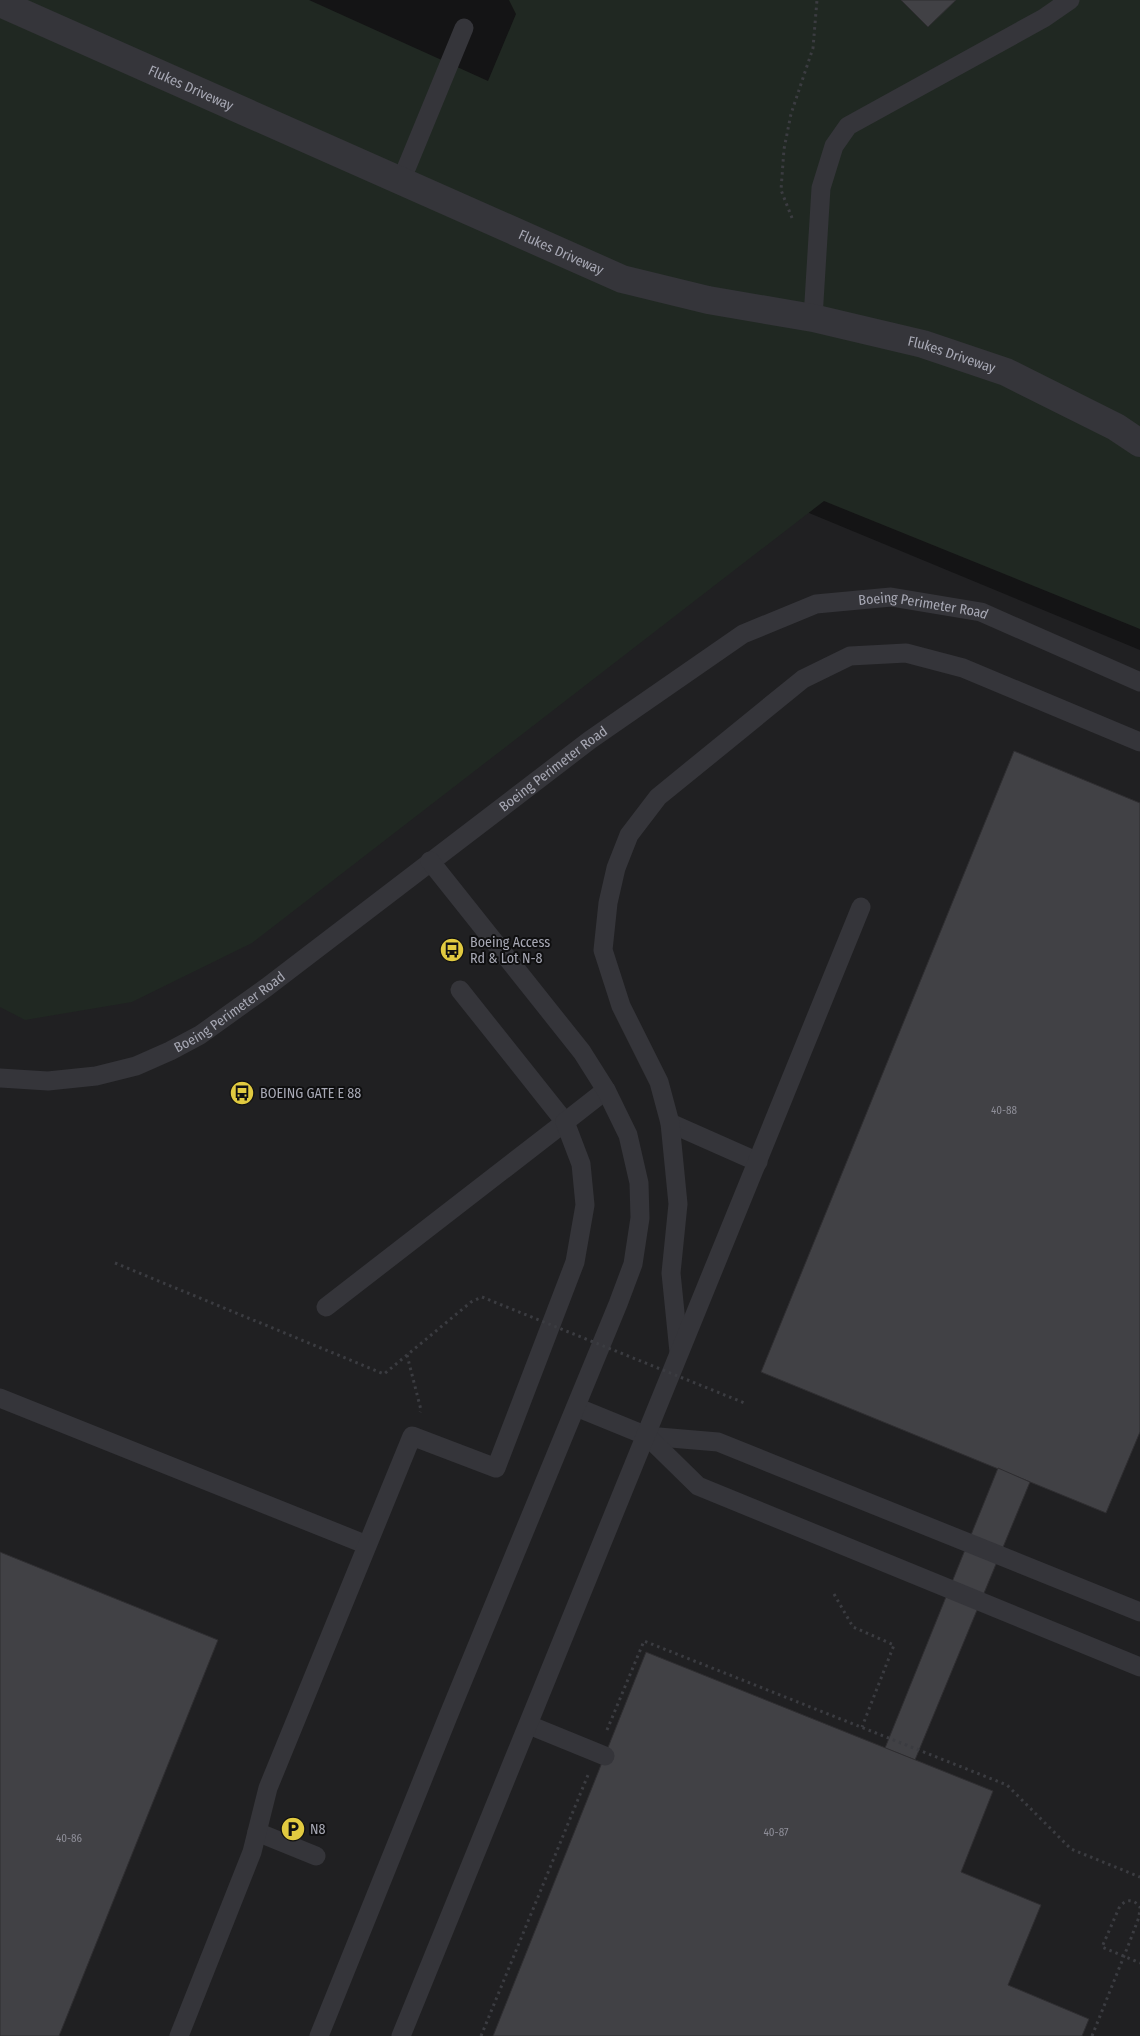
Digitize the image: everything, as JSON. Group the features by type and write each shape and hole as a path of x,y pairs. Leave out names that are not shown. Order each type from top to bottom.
{"street":[{"name":"Flukes Driveway","path":"4,3 622,279 708,300 812,318 923,344 1006,372 1116,427 1140,443"}],"lane":[{"path":"812,318 821,188 834,146 848,126 1044,18 1070,0"},
{"path":"402,181 464,28"},
{"name":"Boeing Perimeter Road","path":"0,1078 48,1081 96,1076 136,1066 170,1051 200,1034 259,992 590,740 743,634 816,604 891,597 981,612 1140,682"},
{"path":"680,1354 671,1273 678,1204 670,1123 659,1082 621,1006 603,950 608,903 616,868 629,835 658,797 795,685 803,679 850,656 906,653 963,668 1140,742"},
{"path":"319,2036 618,1304 633,1264 640,1218 639,1184 628,1134 606,1090 582,1052 430,861"},
{"path":"401,2036 861,907"},
{"path":"179,2036 252,1852 268,1788 412,1436 496,1468 575,1262 585,1205 581,1164 565,1122 460,990"},
{"path":"326,1307 606,1090"},
{"path":"670,1123 758,1162"},
{"path":"0,1398 367,1546"},
{"path":"576,1407 647,1436 718,1442 1140,1612"},
{"path":"647,1436 698,1486 1140,1667"},
{"path":"529,1725 605,1756"},
{"path":"257,1832 316,1856"}],"path":[{"path":"817,0 812,48 791,114 784,149 781,190 795,227 818,239"},
{"path":"482,1298 747,1404"},
{"path":"407,1355 421,1410 412,1436"},
{"path":"834,1594 853,1627 894,1646 862,1727"},
{"path":"606,1733 644,1641 1007,1785 1071,1849 1140,1877"},
{"path":"481,2036 591,1770"},
{"path":"1092,2036 1120,1967 1123,1958 1126,1950 1139,1917 1140,1907 1136,1902 1130,1900 1123,1902 1119,1908 1102,1947 1117,1953 1125,1956 1140,1963"}],"shaded area":[{"path":"0,0 309,0 488,81 516,14 509,0 1140,0 1140,629 824,501 252,943 132,1002 25,1020 0,1007"},
{"path":"0,178 1140,650 1140,2036 0,2036"}],"building":[{"path":"901,0 956,0 928,27"},
{"path":"1014,751 1140,803 1140,1432 1106,1513 761,1372"},
{"path":"998,1468 1030,1482 915,1760 885,1748"},
{"path":"0,1552 218,1640 59,2036 0,2036"},
{"path":"646,1652 993,1791 961,1872 1041,1905 1008,1985 1089,2019 1082,2036 493,2036"}],"place":[{"name":"Boeing Access Rd & Lot N-8","path":"452,950"},
{"name":"BOEING GATE E 88","path":"242,1093"},
{"name":"N8","path":"293,1829"}]}
